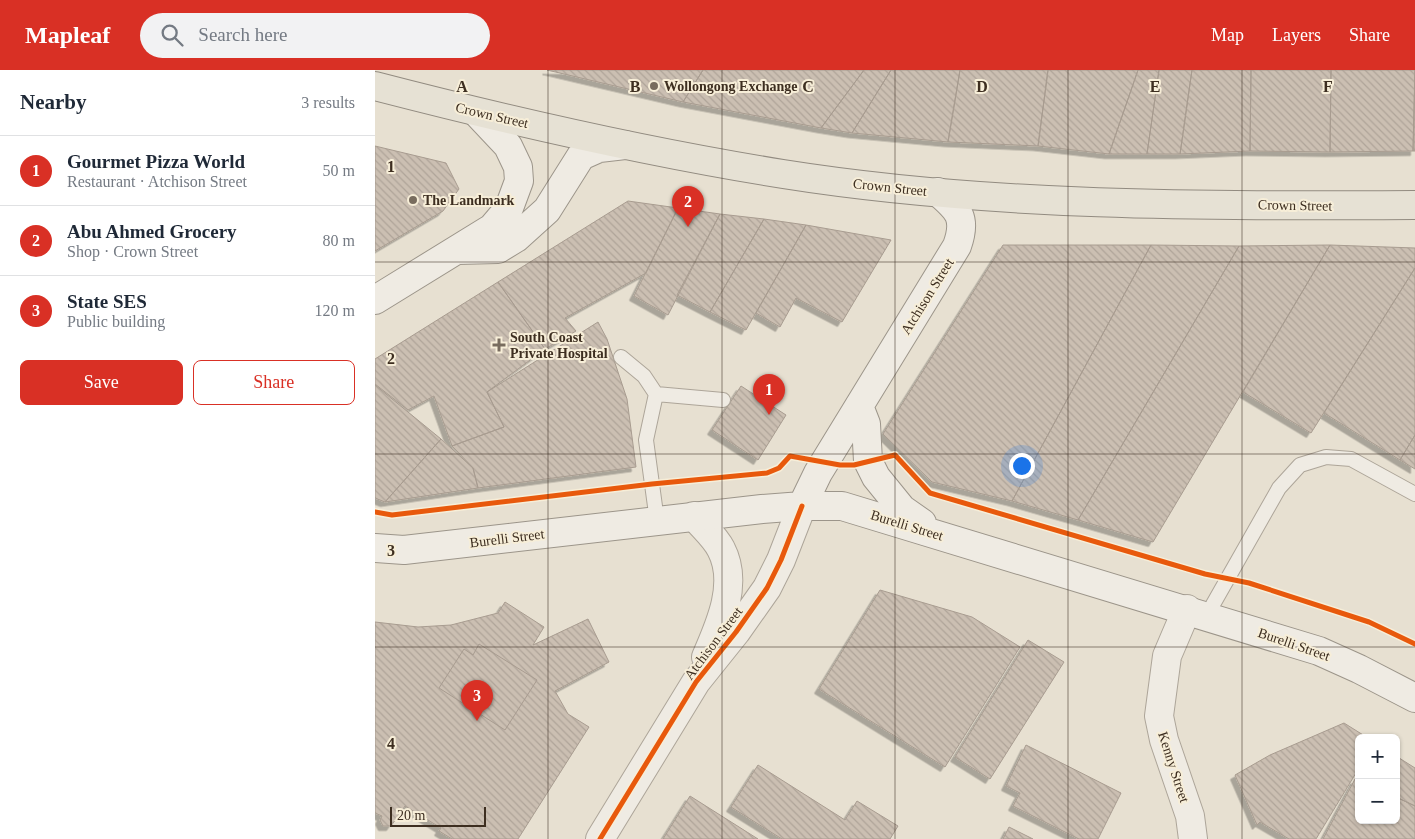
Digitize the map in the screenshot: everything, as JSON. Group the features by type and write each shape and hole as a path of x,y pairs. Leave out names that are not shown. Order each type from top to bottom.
{"main road":[{"name":"Crown Street","path":"375,86 476,112 625,145 783,174 938,192 1053,200 1282,206 1415,205"},
{"path":"375,300 501,219 513,200 519,181 518,167 513,155 476,112"},
{"path":"455,250 498,249 516,238 547,210 581,156 599,148 625,145"},
{"name":"Atchison Street","path":"600,839 696,682 736,632 767,588 818,473 948,263 959,241 962,230 961,217 954,206 938,192"},
{"path":"859,406 866,424 868,461 879,483 902,509 945,536"},
{"name":"Burelli Street","path":"375,548 403,550 694,516 802,506 848,507 1197,612 1319,651 1415,698"},
{"name":"Atchison Street","path":"694,516 721,549 729,572 729,581 719,626 696,682"},
{"name":"Kenny Street","path":"1193,839 1190,816 1163,740 1159,716 1167,656 1197,612"}],"lane":[{"path":"621,357 644,376 656,394 646,440 657,521"},
{"path":"656,394 723,400"},
{"path":"1197,612 1279,488 1300,465 1326,457 1351,459 1415,494"}],"building":[{"name":"Wollongong Exchange","path":"547,70 703,70 683,102"},
{"path":"703,70 864,70 821,128 683,102"},
{"path":"864,70 891,70 852,133 821,128"},
{"path":"891,70 960,70 948,142 852,133"},
{"path":"960,70 1048,70 1038,146 948,142"},
{"path":"1048,70 1138,70 1109,154 1038,146"},
{"path":"1138,70 1159,70 1147,154 1109,154"},
{"path":"1159,70 1192,70 1180,154 1147,154"},
{"path":"1192,70 1251,70 1250,151 1180,154"},
{"path":"1251,70 1331,70 1330,152 1250,151"},
{"path":"1331,70 1415,70 1413,151 1330,152"},
{"path":"1415,70 1415,151 1413,151"},
{"name":"The Landmark","path":"375,146 446,163 459,189 443,211 375,251"},
{"path":"628,201 678,208 646,273 565,318 576,331 545,349 498,282"},
{"path":"678,208 720,214 668,315 634,296"},
{"path":"720,214 764,219 710,312 677,295"},
{"path":"764,219 806,225 746,330 710,312"},
{"path":"806,225 891,240 842,322 796,298 780,327 756,313"},
{"path":"1003,245 1151,245 1012,501 932,482 883,434"},
{"path":"1151,245 1239,246 1078,520 1012,501"},
{"path":"1330,245 1415,248 1415,268 1311,433 1243,392"},
{"path":"1330,245 1153,542 1078,520 1239,246"},
{"path":"1415,268 1415,435 1400,460 1324,413"},
{"path":"498,282 545,349 487,392 504,427 452,446 434,396 408,410 375,384 375,359"},
{"path":"598,322 607,339 627,399 636,467 478,488 473,468 452,446 504,427 487,392"},
{"path":"375,385 441,439 385,502 375,498"},
{"path":"741,386 786,415 758,460 712,430"},
{"path":"1415,435 1415,469 1400,460"},
{"path":"441,439 473,468 478,488 385,502"},
{"path":"880,590 972,617 1020,647 945,767 819,689"},
{"path":"505,602 544,627 533,645 588,619 609,662 555,691 568,714 589,727 518,839 452,839 439,831 441,828 405,806 391,826 383,826 380,820 382,816 375,813 375,622 418,627 451,625 498,613"},
{"path":"1028,640 1064,662 990,779 955,757"},
{"path":"479,644 537,680 505,730 439,688 464,649 473,655"},
{"path":"1344,723 1362,734 1355,734 1355,775 1316,839 1289,839 1260,822 1257,825 1235,775 1270,755"},
{"path":"1026,745 1121,793 1098,839 1079,839 1013,806 1020,793 1006,786"},
{"path":"1400,759 1415,768 1415,806 1400,799"},
{"path":"758,765 845,820 857,801 898,826 890,839 782,839 731,807"},
{"path":"1355,779 1355,824 1400,824 1400,799 1415,806 1415,839 1323,839"},
{"path":"690,796 758,839 663,839"},
{"path":"1009,827 1033,839 1003,839"}],"cycle path":[{"path":"375,512 392,515 652,484 767,473 779,468 790,456 840,465 854,465 895,455 930,493 1205,574 1249,583 1369,622 1415,644"},
{"path":"600,839 696,682 736,632 767,588 781,560 802,506"}],"place":[{"name":"Wollongong Exchange","path":"654,86"},
{"name":"The Landmark","path":"413,200"},
{"name":"Abu Ahmed Grocery","path":"688,227"},
{"name":"South Coast Private Hospital","path":"499,345"},
{"name":"Gourmet Pizza World","path":"769,415"},
{"name":"State SES","path":"477,721"}]}
